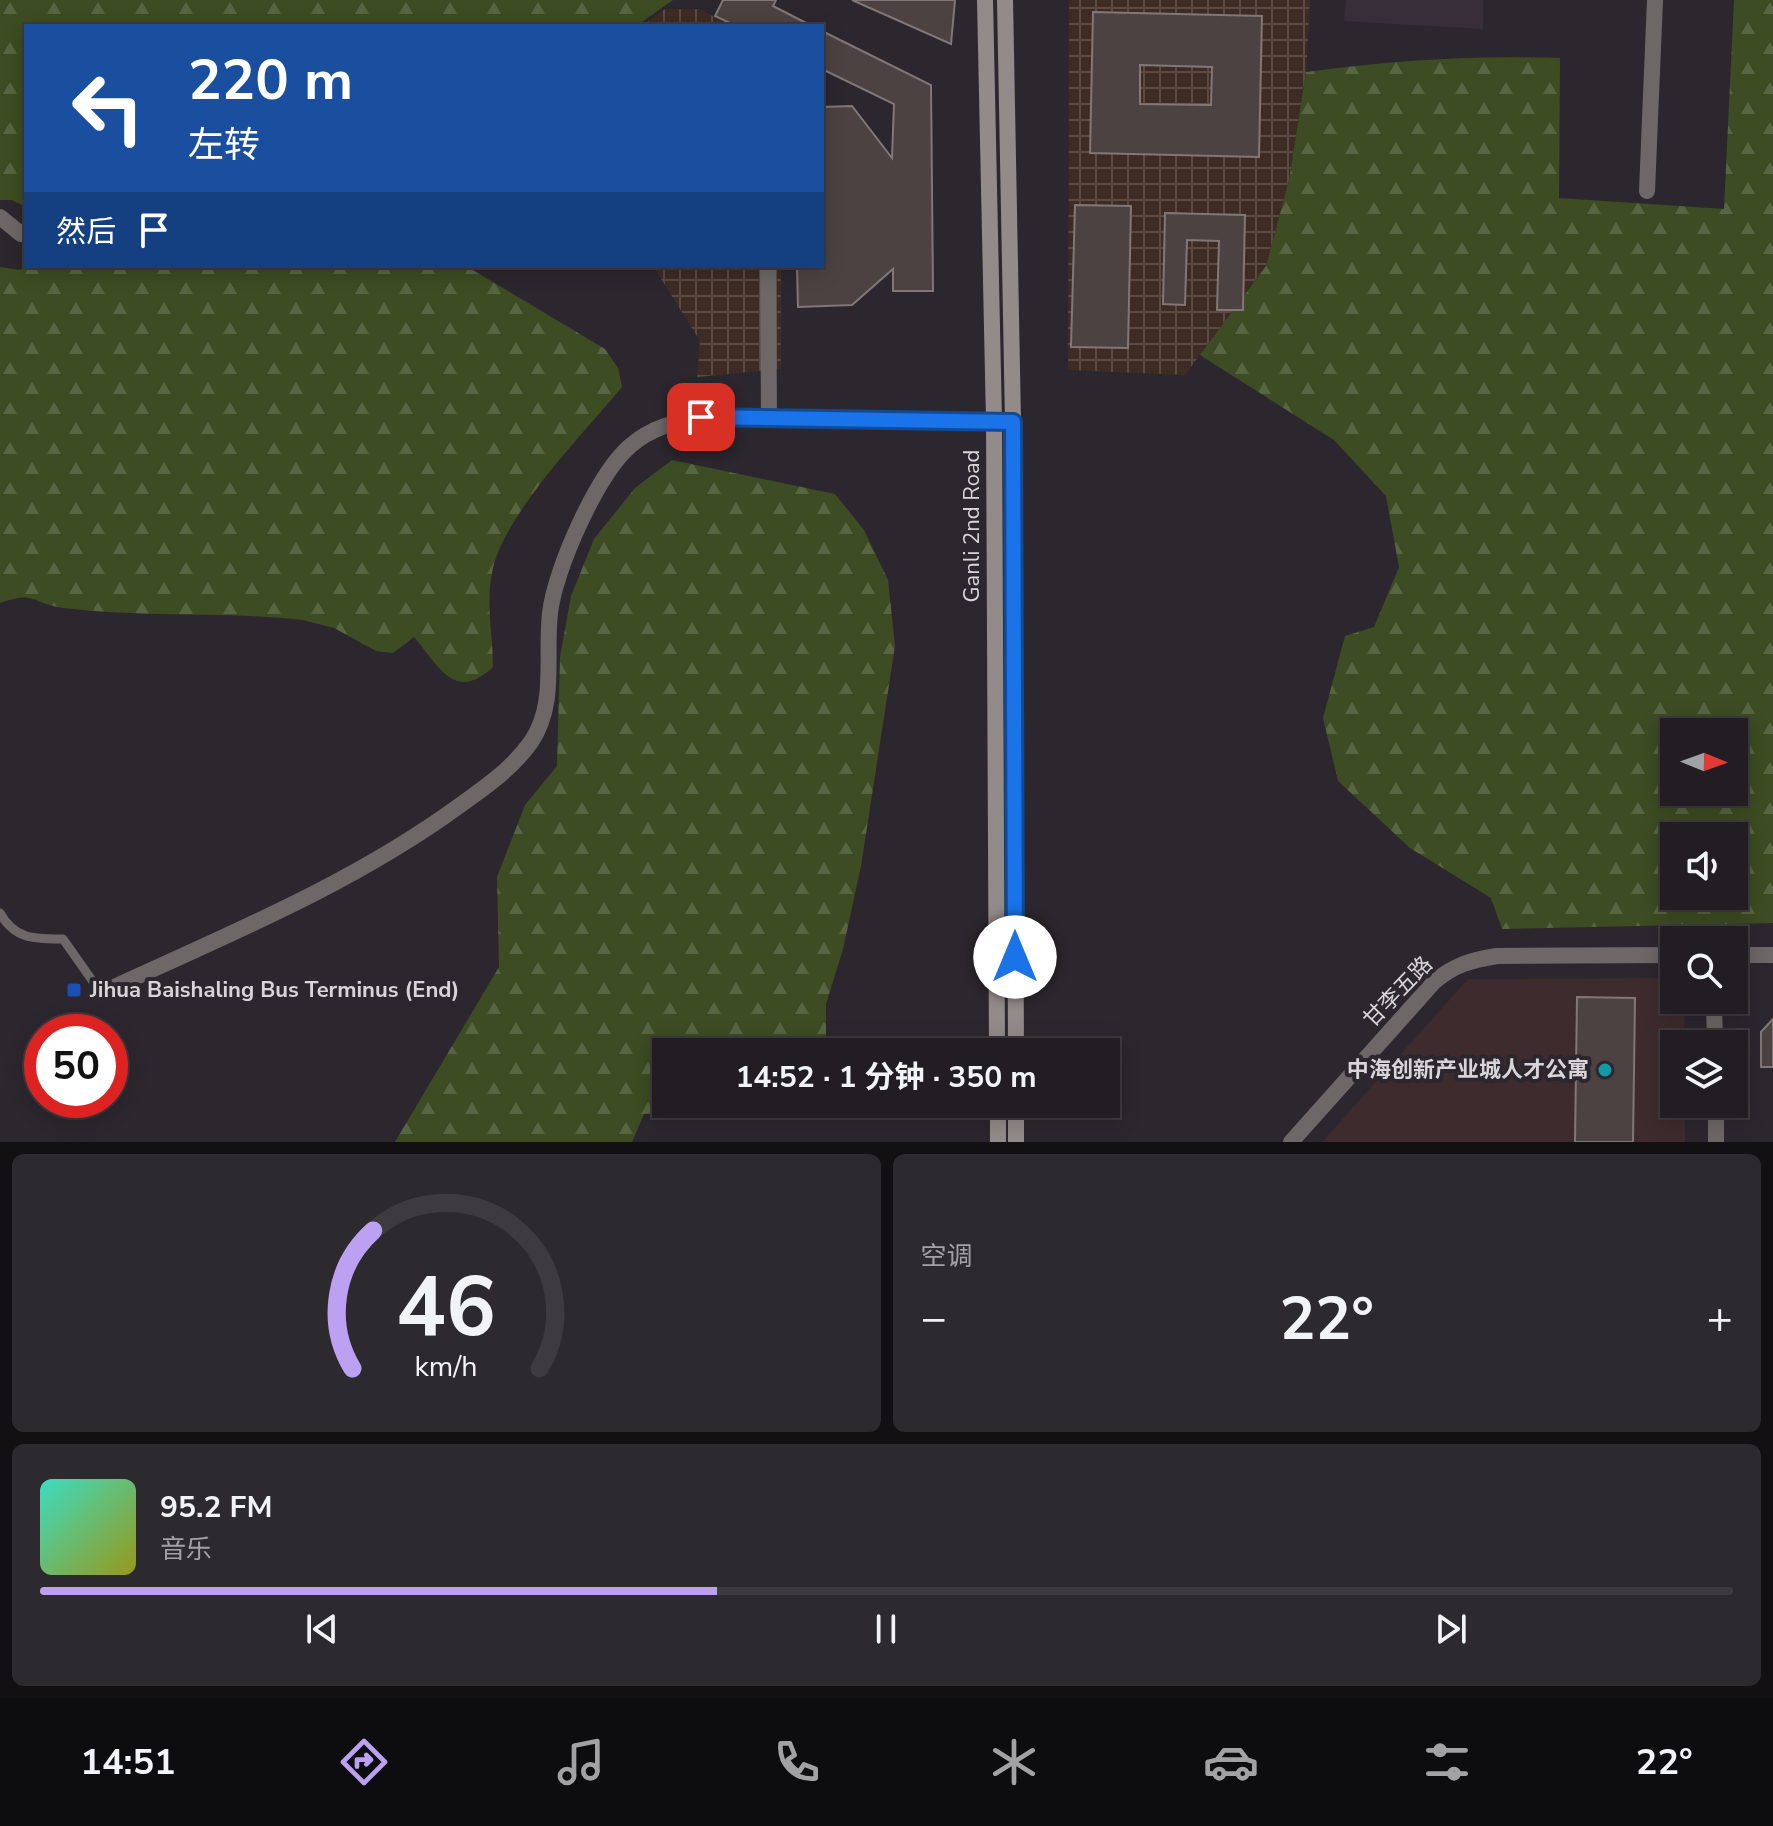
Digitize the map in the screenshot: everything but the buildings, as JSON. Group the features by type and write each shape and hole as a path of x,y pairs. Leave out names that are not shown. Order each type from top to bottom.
{"main road":[{"name":"Ganli 2nd Road","path":"985,0 994,421 997,1038"},
{"name":"Ganli 2nd Road","path":"1005,0 1013,422 1016,1038"},
{"path":"998,1118 998,1142"},
{"path":"1016,1118 1016,1142"}],"street":[{"path":"1647,191 1655,0"},
{"path":"0,217 21,234"},
{"path":"768,268 769,418"},
{"path":"101,993 348,878 404,846 509,769 533,740 545,709 550,613 562,565 591,502 629,447 664,424 701,417 1013,422"},
{"name":"甘李五路","path":"1291,1142 1434,982 1451,968 1470,960 1497,956 1660,955"},
{"path":"1748,955 1773,955"},
{"path":"1716,1118 1716,1142"}],"lane":[{"path":"0,913 8,928 27,939 63,939 101,993"}],"shaded area":[{"path":"1069,0 1310,0 1306,72 1289,180 1266,266 1185,375 1068,370"},
{"path":"1346,0 1483,0 1483,29 1344,21"},
{"path":"665,9 700,9 727,24 645,24"},
{"path":"654,268 781,268 781,369 697,377 700,341"},
{"path":"1660,978 1660,1014 1684,1014 1685,1030 1660,1030 1660,1118 1685,1118 1685,1142 1322,1142 1468,979"}],"green space":[{"path":"0,0 673,0 639,24 24,24 24,206 12,200 0,200"},
{"path":"1734,0 1773,0 1773,923 1502,929 1491,898 1410,848 1338,781 1323,718 1345,636 1374,627 1399,567 1386,496 1334,440 1200,355 1266,266 1289,180 1306,72 1433,59 1560,58 1559,198 1724,209"},
{"path":"0,267 19,270 469,268 605,349 618,368 622,387 530,498 501,546 493,568 489,605 493,667 468,682 457,681 440,669 414,637 393,653 376,651 334,628 303,620 94,611 53,606 28,598 0,603"},
{"path":"672,460 835,494 864,530 888,580 895,646 861,866 843,949 826,1004 826,1038 652,1038 652,1114 644,1114 632,1142 395,1142 499,967 497,877 525,805 557,766 560,657 571,596 594,539 635,488"}],"place":[{"name":"Jihua Baishaling Bus Terminus (End)","path":"74,990"},
{"name":"中海创新产业城人才公寓","path":"1605,1070"}],"route":[{"path":"701,417 1013,422 1015,957"}]}
